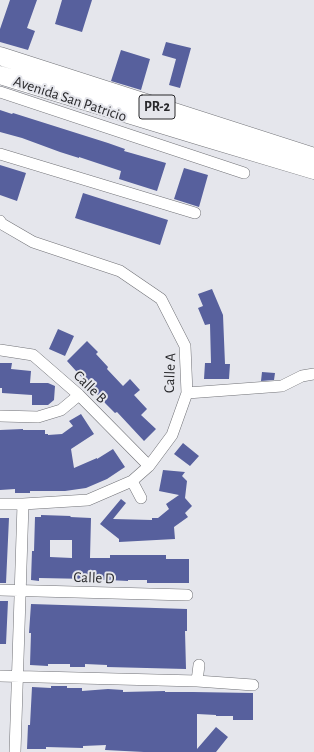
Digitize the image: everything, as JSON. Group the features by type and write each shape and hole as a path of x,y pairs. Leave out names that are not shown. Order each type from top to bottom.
{"main road":[{"name":"PR-2","path":"0,56 314,157"},
{"name":"PR-2","path":"0,75 314,170"}],"street":[{"name":"Avenida San Patricio","path":"0,92 244,173"},
{"path":"0,154 195,213"},
{"name":"Calle A","path":"0,221 2,224 33,242 120,271 161,299 185,346 187,393 172,435 149,466 132,482 88,500 0,504"},
{"name":"Calle B","path":"0,350 33,355 79,395 149,466"},
{"path":"187,393 282,386 302,376 314,374"},
{"path":"0,416 38,417 61,410 79,395"},
{"path":"132,482 141,498"},
{"path":"15,752 23,504"},
{"name":"Calle D","path":"0,590 187,596"},
{"path":"197,681 199,665"},
{"path":"0,676 197,681 253,684"}],"building":[{"path":"10,0 37,0 27,28 35,31 28,50 0,42 0,29"},
{"path":"62,0 92,0 82,32 55,24"},
{"path":"166,42 191,48 180,88 169,85 176,59 162,55"},
{"path":"121,50 150,59 141,90 111,81"},
{"path":"0,110 108,143 125,149 124,151 166,163 157,191 119,179 121,171 0,132"},
{"path":"0,165 26,173 17,201 0,195"},
{"path":"184,168 208,175 199,207 174,199"},
{"path":"83,193 168,220 160,245 75,218"},
{"path":"212,289 223,315 225,364 230,364 229,379 204,379 205,363 211,363 210,324 205,325 198,308 203,306 198,294"},
{"path":"58,329 74,336 65,356 49,349"},
{"path":"87,341 98,352 96,354 108,367 107,369 123,386 130,379 140,390 134,395 147,409 141,415 156,429 144,441 117,412 115,413 105,403 67,361"},
{"path":"0,363 12,363 11,369 31,371 30,383 48,383 55,386 54,400 48,405 32,405 32,395 2,393 2,388 0,388"},
{"path":"262,372 275,373 274,380 261,381"},
{"path":"81,414 94,434 71,449 74,468 97,459 113,449 125,467 107,479 86,488 65,491 30,491 30,493 15,493 15,489 0,490 0,430 45,430 45,434 48,435 62,434 73,426 69,421"},
{"path":"183,443 199,456 190,466 174,454"},
{"path":"163,470 185,472 182,476 187,481 185,498 192,506 185,513 188,517 174,527 175,539 119,542 119,539 100,524 121,499 126,503 113,519 152,520 152,518 158,518 169,509 166,504 179,495 159,491"},
{"path":"41,515 91,518 90,558 110,558 110,555 166,555 166,559 189,559 189,583 147,583 147,580 128,581 39,578 39,581 31,580 35,517 41,517","holes":["50,540 72,540 72,558 50,557"]},
{"path":"0,518 9,518 6,583 0,583"},
{"path":"0,601 8,601 6,644 0,644"},
{"path":"31,604 187,609 187,631 185,631 186,669 107,667 107,665 85,664 85,667 70,667 70,664 48,664 48,666 30,665 31,633 29,633"},
{"path":"51,686 82,688 82,691 108,689 123,690 123,692 165,691 253,693 253,720 233,720 233,716 197,714 197,749 216,727 228,737 216,752 144,752 105,750 106,745 83,746 83,748 46,747 46,749 27,749 32,687 51,688"}]}
